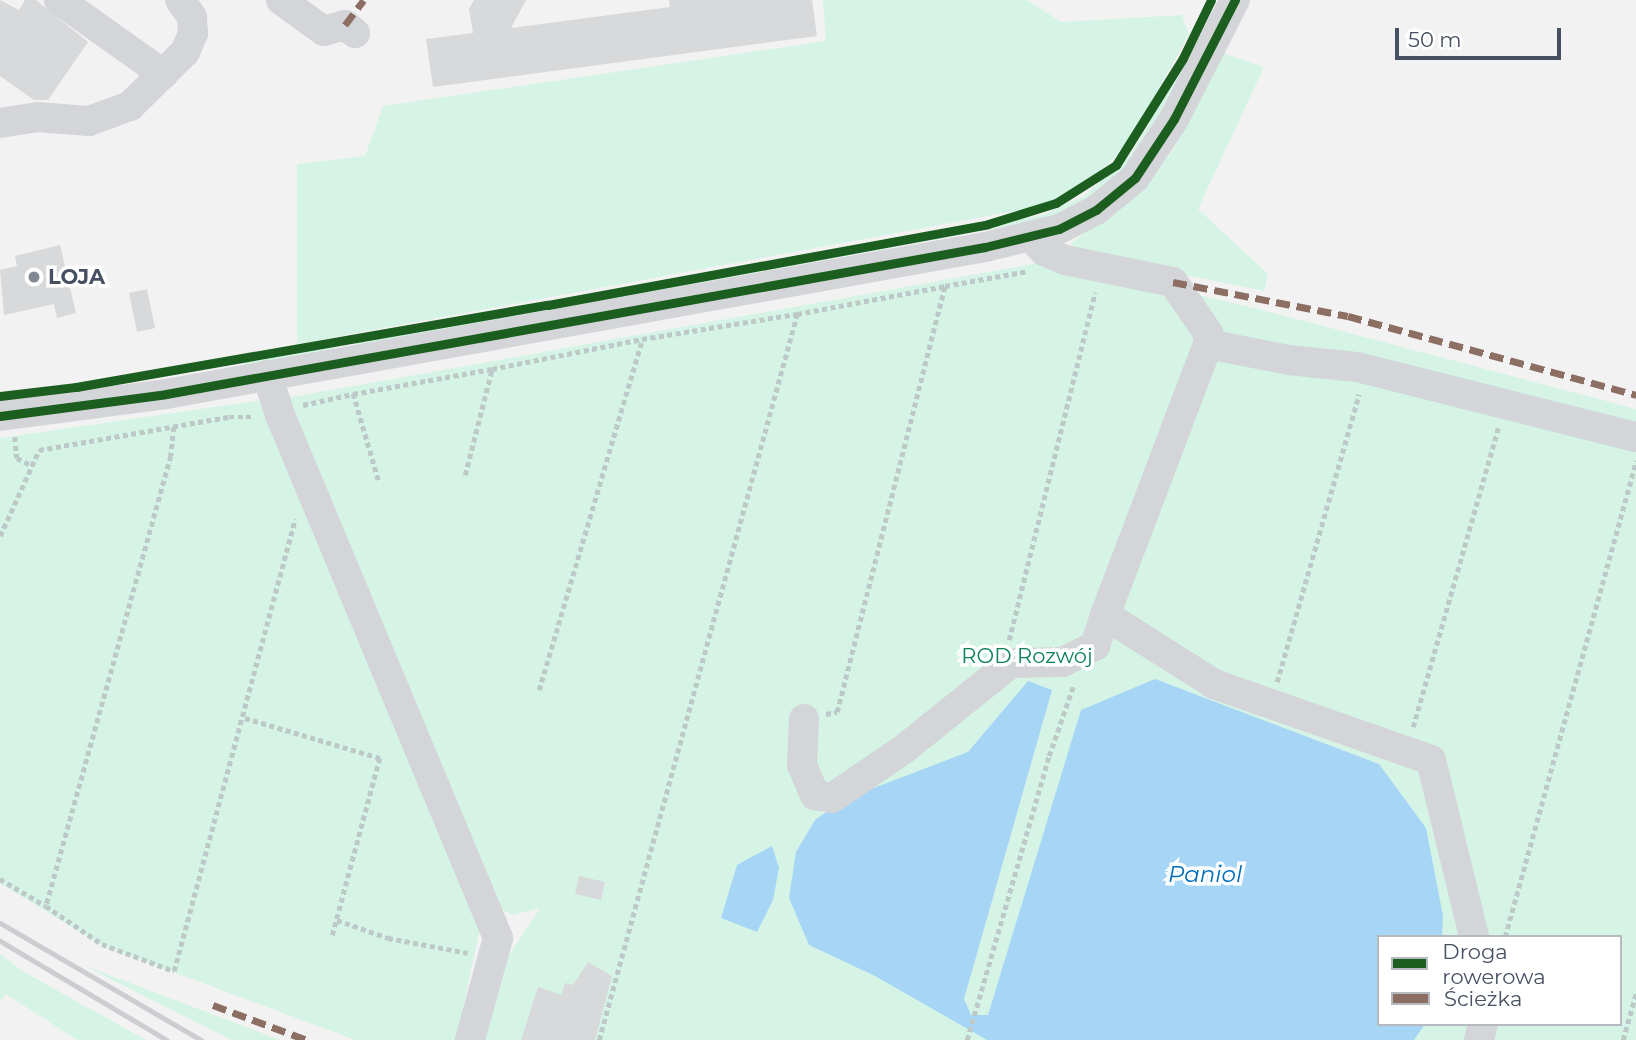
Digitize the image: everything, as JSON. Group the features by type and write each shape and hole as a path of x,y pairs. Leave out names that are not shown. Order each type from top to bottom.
{"street":[{"path":"60,0 163,74"},
{"path":"0,123 37,117 89,121 130,106 184,52 194,33 192,17 180,0"},
{"path":"281,0 324,31 345,26 355,33"},
{"path":"7,423 1031,237 1079,220 1135,178 1174,119 1236,0"},
{"path":"804,719 802,765 815,794 832,798 904,750 1011,663 1063,662 1095,646 1208,344 1202,323 1172,282 1054,256 1031,237"},
{"path":"1208,344 1366,369 1636,437"},
{"path":"267,375 279,413 496,932 493,958 470,1040"},
{"path":"1105,615 1214,684 1431,760 1474,935"}],"path":[{"path":"1011,663 1006,655 1017,597 1100,267"},
{"path":"0,536 38,450 249,414 261,421 279,413 353,394 1037,270"},
{"path":"804,719 837,712 945,286"},
{"path":"598,1040 797,314"},
{"path":"539,690 642,340"},
{"path":"465,475 492,369"},
{"path":"1270,703 1366,369"},
{"path":"353,394 378,480"},
{"path":"1405,751 1505,405"},
{"path":"7,423 17,458 31,465"},
{"path":"46,906 171,456 174,427"},
{"path":"1506,935 1636,460"},
{"path":"0,879 102,944 174,971 245,718 297,512"},
{"path":"967,1040 1049,756 1074,684 1063,662"},
{"path":"245,718 380,758 332,937"},
{"path":"337,920 388,937 493,958"},
{"path":"1623,1040 1636,993"}],"green space":[{"path":"823,0 1027,0 1061,22 1182,15 1189,34 1127,146 1085,185 1042,206 297,344 297,164 365,156 383,106 826,41"},
{"path":"1223,53 1264,67 1198,209 1268,274 1264,291 1074,252 1071,243 1148,184 1174,148"},
{"path":"1180,71 1184,72 1133,160 1095,194 1046,219 360,346 355,342 1043,215 1084,196 1129,157"},
{"name":"ROD Rozwój","path":"1050,261 1259,309 1636,409 1636,1040 482,1040 505,961 540,908 513,915 491,904 281,399"},
{"path":"335,346 333,351 244,367 243,362"},
{"path":"263,400 480,929 456,1040 355,1040 101,945 0,883 0,438"},
{"path":"0,954 24,972 146,1040 77,1040 6,994 0,1001"},
{"path":"83,965 280,1040 231,1040"}],"water":[{"name":"Paniol","path":"1155,679 1379,764 1426,828 1443,916 1442,935 1377,935 1377,1026 1424,1026 1414,1040 987,1040 875,976 809,945 789,898 796,852 815,820 845,799 968,752 1028,681 1052,690 964,999 971,1015 988,1015 1081,710"},
{"path":"772,846 779,868 773,900 757,932 721,918 737,865"}],"building":[{"path":"0,0 19,10 25,0 36,0 88,42 48,100 34,100 0,76"},
{"path":"474,0 526,0 511,28 670,7 669,0 812,0 817,36 433,87 426,39 473,33 469,9"},
{"name":"LOJA","path":"60,245 76,313 57,318 54,304 4,315 0,270 17,266 15,256"},
{"path":"147,289 155,328 137,332 129,293"},
{"path":"579,876 605,882 601,900 575,894"},
{"path":"588,962 612,976 595,1040 521,1040 538,987 561,995 565,983 573,985"}],"railway":[{"path":"0,923 201,1040"},
{"path":"0,941 167,1040"}],"marked path":[{"path":"345,25 364,0"},
{"path":"1173,282 1348,316 1636,395"},
{"path":"213,1005 307,1040"}],"cycle path":[{"path":"0,396 76,387 548,305 988,224 1056,203 1116,165 1183,58 1211,0"},
{"path":"0,416 166,394 985,247 1059,229 1096,210 1135,178 1174,119 1235,0"}],"place":[{"name":"LOJA","path":"34,277"}]}
